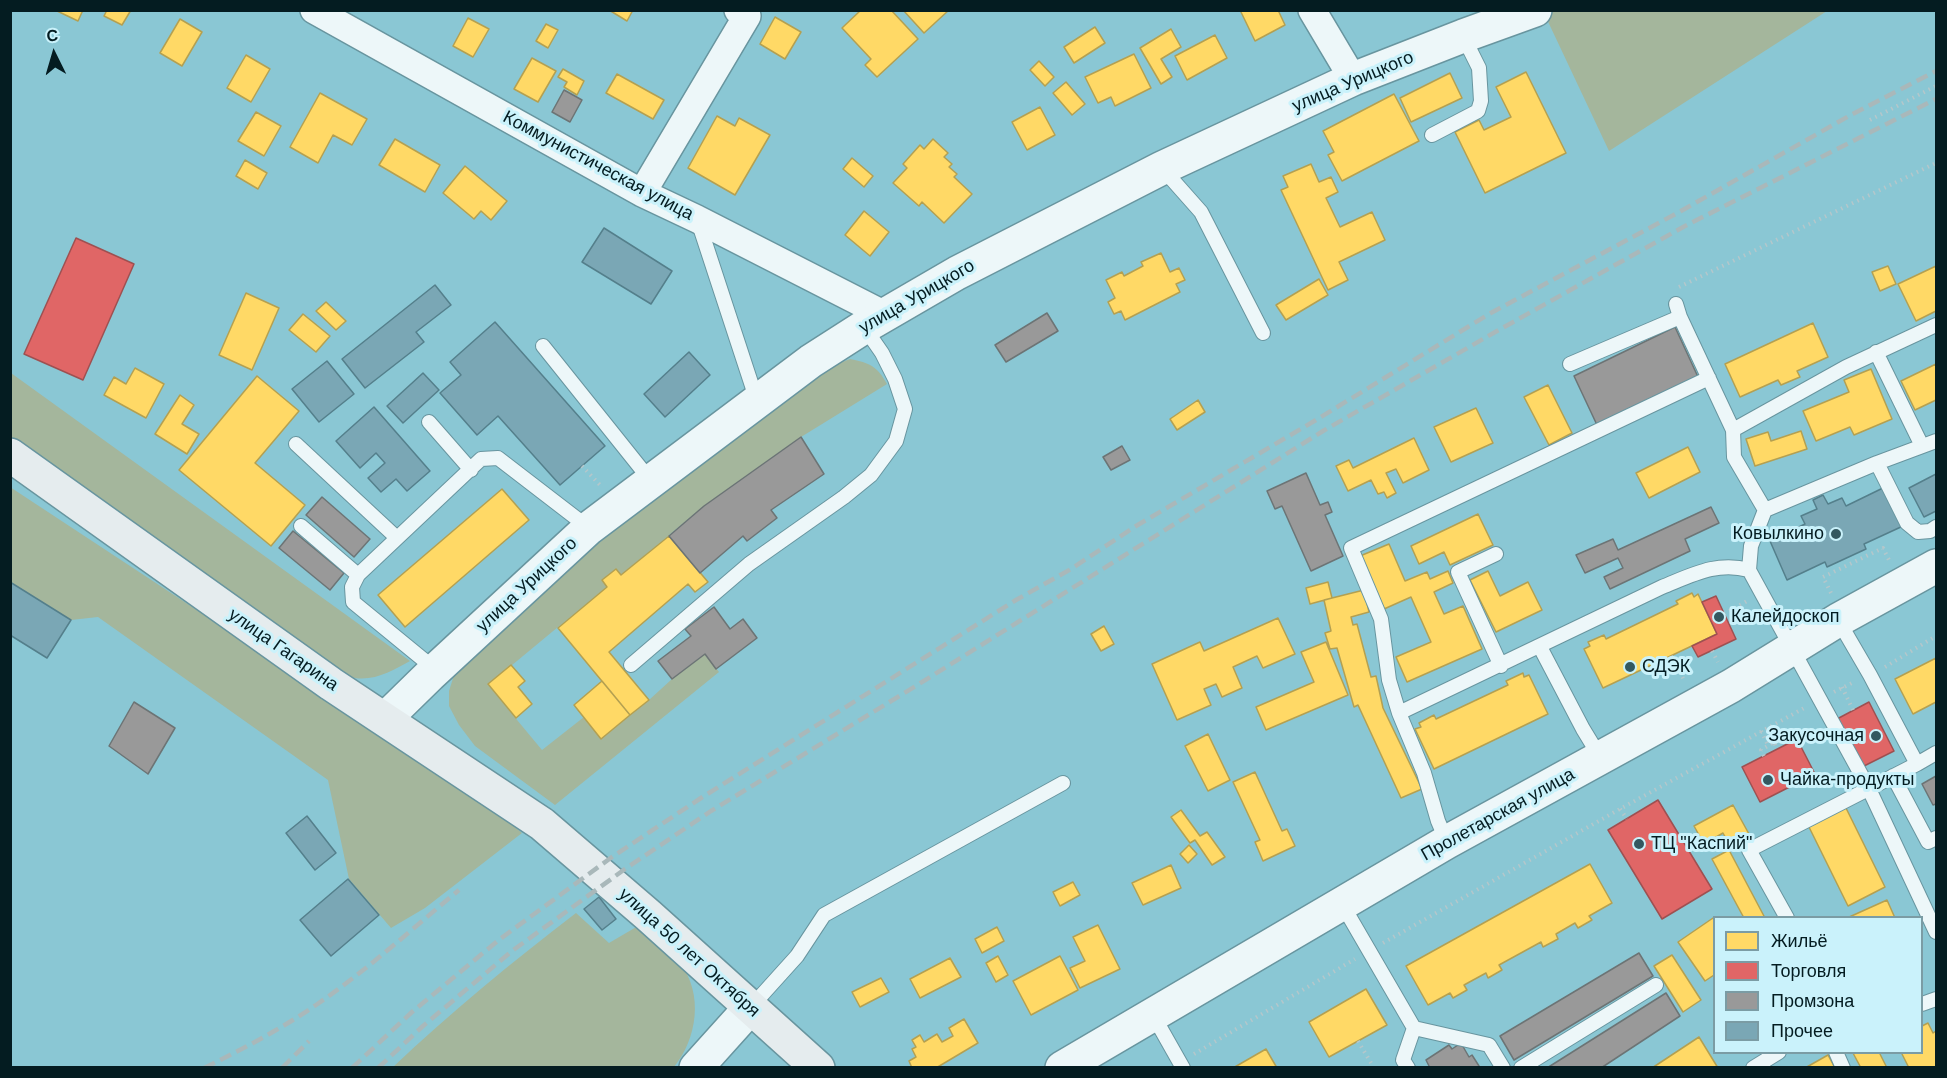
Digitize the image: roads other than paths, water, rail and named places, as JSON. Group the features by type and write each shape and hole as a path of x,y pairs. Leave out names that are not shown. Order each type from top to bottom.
{"main road":[{"name":"улица Гагарина","path":"10,455 331,684 543,824 559,838"},
{"name":"улица 50 лет Октября","path":"559,838 818,1068"}],"street":[{"name":"Коммунистическая улица","path":"314,10 642,194 697,219 874,321"},
{"path":"642,194 747,16 738,10"},
{"path":"1312,10 1353,79"},
{"name":"улица Урицкого","path":"385,719 589,528 811,361 874,321 957,273 1162,168 1353,79 1535,10"},
{"name":"Пролетарская улица","path":"1062,1068 1447,842 1731,686 1792,648 1836,610 1936,566"},
{"path":"696,1068 750,1008"}],"lane":[{"path":"1432,135 1478,111 1481,101 1479,68 1463,36"},
{"path":"1162,168 1201,212 1263,333"},
{"path":"697,219 757,401"},
{"path":"1570,364 1676,304 1733,430 1734,458 1765,510"},
{"path":"631,665 749,564 844,497 871,475 896,441 905,409 895,379 882,353 874,321"},
{"path":"1733,430 1846,367 1936,325"},
{"path":"543,346 651,481"},
{"path":"1876,352 1922,446"},
{"path":"1447,842 1389,680 1382,619 1351,548 1709,378"},
{"path":"429,422 471,470"},
{"path":"1936,441 1765,510 1751,546 1749,570 1869,789 1936,932"},
{"path":"296,444 397,538"},
{"path":"436,670 353,602 352,587 358,575 481,459 498,458 589,528"},
{"path":"1877,463 1907,523 1918,532 1930,531 1936,527"},
{"path":"301,526 358,575"},
{"path":"1496,554 1458,572 1501,666"},
{"path":"1399,713 1703,570 1733,566 1749,570"},
{"path":"1836,610 1917,764"},
{"path":"1540,647 1600,758"},
{"path":"1786,916 1749,850 1936,753"},
{"path":"1893,776 1928,842 1936,838"},
{"path":"750,1008 797,956 824,915 1063,783"},
{"path":"1342,904 1414,1028 1406,1064 1390,1068"},
{"path":"1521,1068 1656,985"},
{"path":"1152,1014 1181,1065"},
{"path":"1414,1028 1489,1046 1503,1068"},
{"path":"1753,1068 1777,1054"},
{"path":"1837,1054 1844,1068"}],"railway":[{"path":"352,1068 412,1012 500,939 612,857 701,798 1016,600 1071,569 1136,526 1316,420 1489,314 1681,211 1849,116 1936,71"},
{"path":"378,1068 423,1026 512,951 625,869 711,811 919,684 1323,431 1685,226 1936,99"},
{"path":"204,1068 262,1038 335,992 459,890"},
{"path":"282,1068 309,1041"}],"place":[{"name":"Ковылкино","path":"1836,534"},
{"name":"Калейдоскоп","path":"1719,617"},
{"name":"СДЭК","path":"1630,667"},
{"name":"Закусочная","path":"1876,736"},
{"name":"Чайка-продукты","path":"1768,780"},
{"name":"ТЦ \"Каспий\"","path":"1639,844"}]}
